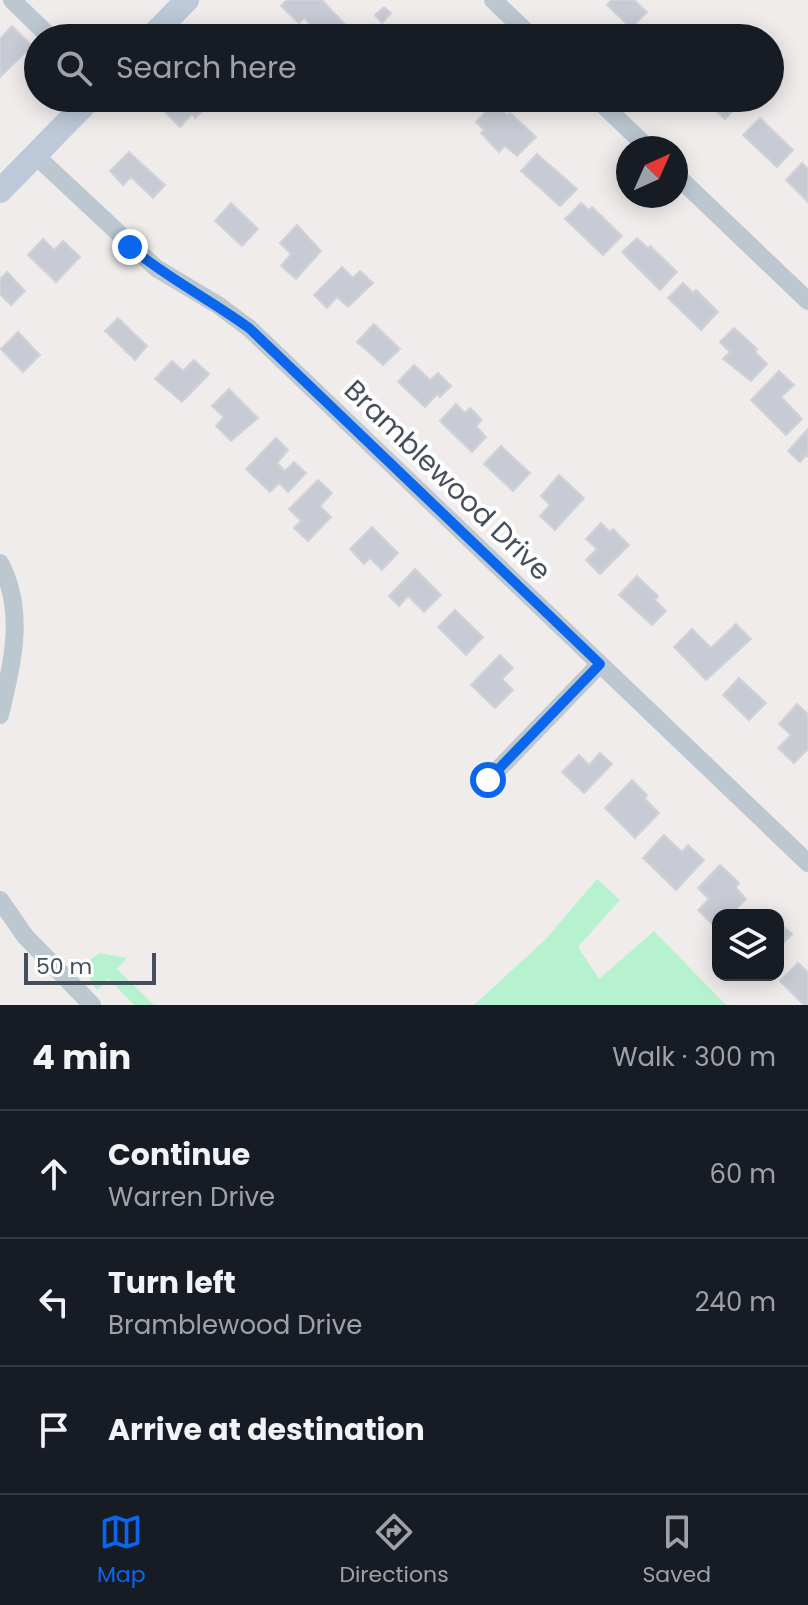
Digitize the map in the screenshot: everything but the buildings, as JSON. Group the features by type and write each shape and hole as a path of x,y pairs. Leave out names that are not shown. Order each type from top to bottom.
{"street":[{"path":"12,0 37,24"},
{"path":"164,24 187,0"},
{"path":"493,0 518,24"},
{"path":"0,191 77,112"},
{"path":"611,112 636,136"},
{"name":"Bramblewood Drive","path":"35,155 156,268 218,305 249,328 808,863"},
{"path":"688,186 808,301"},
{"path":"0,563 14,594 15,626 0,715"},
{"path":"488,780 600,664"},
{"path":"0,900 25,936 92,1005"}],"green space":[{"path":"597,879 620,900 578,947 599,979 654,931 726,1005 474,1005 546,939"},
{"path":"100,953 127,958 117,969 154,1005 134,1005 109,979 97,990 90,979 87,965"}],"route":[{"path":"130,247 156,268 218,305 249,328 600,664 488,780"}]}
